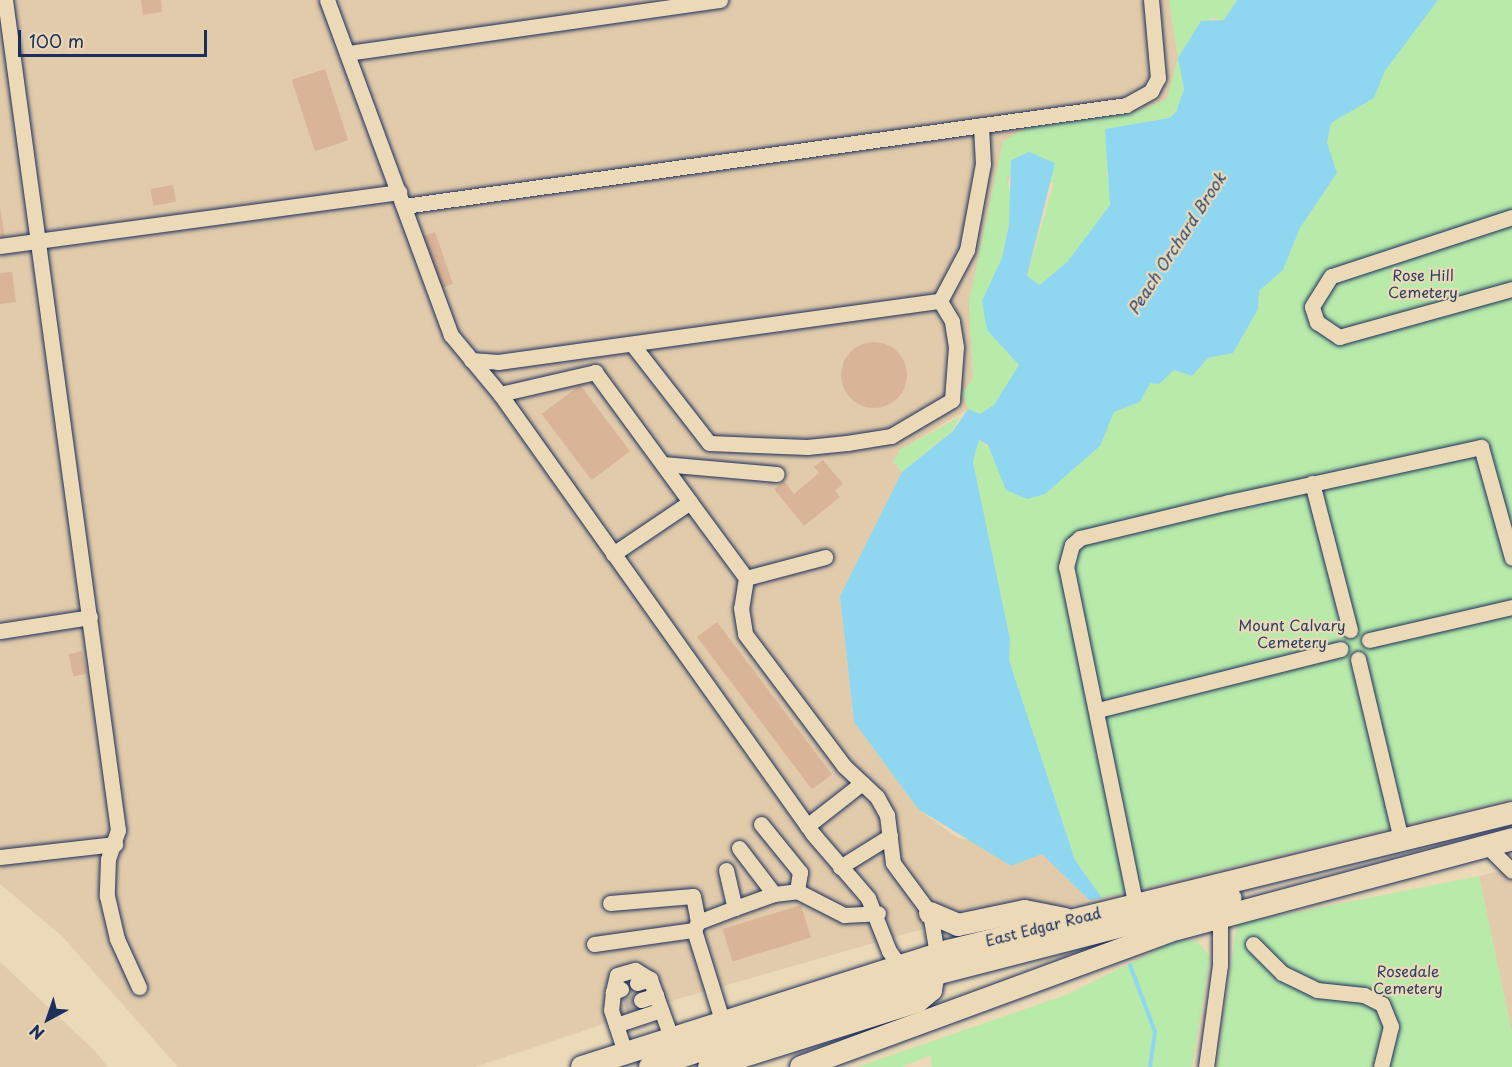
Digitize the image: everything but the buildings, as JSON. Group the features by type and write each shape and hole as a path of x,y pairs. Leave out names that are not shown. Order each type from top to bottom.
{"highway":[{"name":"East Edgar Road","path":"936,964 1069,920 1135,902 1512,813"},
{"path":"801,1067 1006,987 1220,916 1512,839"},
{"path":"582,1067 722,1020 936,964 1235,896 1331,885"},
{"path":"930,914 958,925 1025,911 1069,920"},
{"path":"744,1067 918,1001 931,990 936,964"},
{"path":"650,1067 905,973"},
{"path":"709,1067 832,1032"},
{"path":"817,1067 843,1051"}],"street":[{"path":"5,0 118,830 106,877 111,917 139,987"},
{"path":"327,0 451,335 500,394 807,826 878,912 905,973"},
{"path":"347,53 720,0"},
{"path":"0,246 401,199 981,125 1139,101 1151,91 1160,66 1151,0"},
{"path":"940,301 967,250 982,164 981,125"},
{"path":"1512,217 1331,276 1312,307 1317,322 1339,337 1512,289"},
{"path":"632,344 709,442 807,447 847,443 891,436 952,400 956,347 952,321 940,301"},
{"path":"471,360 498,362 940,301"},
{"path":"500,394 596,372 746,578 741,608 746,634 862,783 877,797 890,836 893,863 930,914 936,964"},
{"path":"1135,902 1098,710 1066,567 1072,545 1080,538 1312,483 1481,447 1512,558"},
{"path":"663,464 777,474"},
{"path":"1312,483 1350,630"},
{"path":"613,554 690,502"},
{"path":"746,578 825,557"},
{"path":"1369,640 1512,607"},
{"path":"0,631 90,617"},
{"path":"1350,630 1362,631 1369,640 1368,652 1359,659 1347,658 1340,649 1341,637 1350,630"},
{"path":"1098,710 1340,649"},
{"path":"1359,659 1401,840"},
{"path":"807,826 862,783"},
{"path":"761,824 800,872 797,891"},
{"path":"840,867 890,836"},
{"path":"0,857 115,844"},
{"path":"1487,846 1512,871"},
{"path":"739,848 774,894"},
{"path":"726,870 735,908"},
{"path":"594,944 696,926 735,908 774,894 797,891 844,915 878,912"},
{"path":"610,903 693,896 696,926 722,1020"},
{"path":"1206,1067 1220,965 1220,916"},
{"path":"1254,944 1282,973 1317,990 1364,994 1382,1004 1391,1026 1381,1067"},
{"path":"625,1052 618,1013 617,975 635,970 659,1003 671,1037"},
{"path":"641,1000 659,1003"},
{"path":"618,1013 659,1003"}],"shaded area":[{"path":"0,0 1169,0 1178,58 1167,99 1133,113 1029,126 982,249 969,301 973,378 963,393 968,409 900,450 893,462 902,472 840,596 854,722 918,809 958,838 1042,854 1089,900 1062,909 972,915 678,999 475,1067 178,1067 62,936 0,884"},
{"path":"1512,868 1512,1033 1479,876"},
{"path":"0,962 95,1051 108,1067 0,1067"}],"green space":[{"path":"1169,0 1237,0 1224,20 1211,18 1188,42 1182,102 1169,118 1148,121 1106,172 1113,187 1110,205 1068,261 1040,285 1027,276 1054,183 1007,176 1012,207 1002,258 1009,355 1019,365 994,406 980,414 968,409 963,393 973,378 969,301 1003,141 1029,126 1133,113 1167,99 1178,58"},
{"name":"Mount Calvary Cemetery","path":"1438,0 1512,0 1512,799 1102,898 1075,860 1009,660 1010,639 973,462 979,440 1045,494 1100,446 1114,412 1140,402 1150,382 1159,384 1174,370 1192,376 1208,358 1233,353 1258,309 1259,291 1283,270 1300,228 1337,173 1327,143 1331,123 1374,98 1385,71"},
{"path":"959,417 953,430 902,472 893,462 900,450"},
{"name":"Rosedale Cemetery","path":"1479,876 1512,1033 1512,1067 1217,1067 1237,924"},
{"path":"1177,940 1197,941 1210,957 1192,1067 932,1067 931,1055 901,1067 857,1067 1066,995"}],"water":[{"name":"Peach Orchard Brook","path":"1237,0 1438,0 1385,71 1374,98 1331,123 1327,143 1337,173 1300,228 1283,270 1259,291 1258,309 1233,353 1208,358 1192,376 1174,370 1159,384 1150,383 1140,402 1114,412 1100,446 1045,494 1027,499 1006,490 988,445 979,440 973,462 1010,639 1009,660 1075,860 1102,898 1089,900 1042,854 1011,866 918,809 854,722 840,596 902,472 953,431 968,409 980,414 994,405 1019,365 987,330 982,301 1002,258 1009,224 1011,160 1029,152 1055,163 1027,276 1040,285 1068,261 1110,205 1105,129 1169,118 1176,112 1184,89 1178,58 1201,21 1224,20"}],"waterway":[{"path":"1130,965 1155,1032 1150,1067"}],"tunnel":[{"path":"625,1005 641,1000"}],"park label":[{"name":"Rose Hill Cemetery","path":"1423,282"}]}
